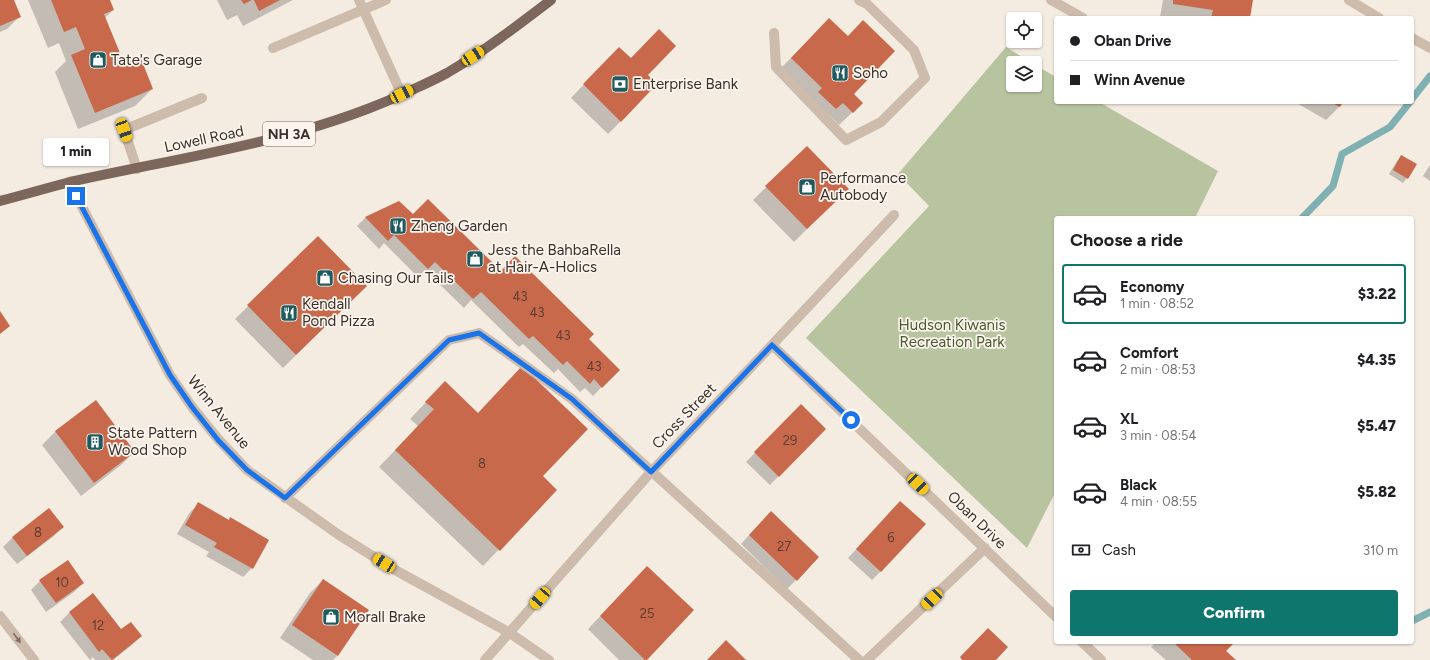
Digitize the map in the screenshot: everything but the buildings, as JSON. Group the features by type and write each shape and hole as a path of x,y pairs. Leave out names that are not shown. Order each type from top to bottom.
{"main road":[{"name":"Lowell Road","path":"0,201 69,182 225,151 277,138 334,121 402,94 446,73 512,30 551,0"}],"street":[{"path":"359,0 402,94"},
{"path":"273,48 386,0"},
{"path":"774,33 776,67 846,140 882,122 925,78 914,50 867,4 858,0"},
{"path":"1051,0 1079,16"},
{"path":"1349,0 1376,16"},
{"path":"1414,39 1430,48"},
{"path":"137,169 124,130 202,98"},
{"name":"Winn Avenue","path":"69,182 170,375 192,407 218,440 247,470 339,535 395,570 510,633 549,660"},
{"name":"Cross Street","path":"485,660 651,472 894,215"},
{"path":"285,498 449,340 479,333 572,399 859,660"},
{"name":"Oban Drive","path":"772,345 1054,614"},
{"path":"867,660 985,548"},
{"path":"0,616 34,660"},
{"path":"1084,644 1101,660"}],"green space":[{"name":"Hudson Kiwanis Recreation Park","path":"1006,47 1021,56 1006,56 1006,92 1042,92 1042,69 1054,76 1054,104 1102,104 1218,171 1196,216 1054,216 1054,495 1027,548 806,338 929,206 898,174"}],"waterway":[{"path":"1414,96 1430,76"},
{"path":"1304,216 1333,186 1342,154 1390,127 1408,104"},
{"path":"1414,620 1430,612"}],"place":[{"name":"Tate's Garage","path":"98,60"},
{"name":"Soho","path":"840,73"},
{"name":"Enterprise Bank","path":"620,84"},
{"name":"Performance Autobody","path":"807,187"},
{"name":"Zheng Garden","path":"398,226"},
{"name":"Jess the BahbaRella at Hair-A-Holics","path":"475,259"},
{"name":"Chasing Our Tails","path":"325,278"},
{"name":"Kendall Pond Pizza","path":"289,313"},
{"name":"State Pattern Wood Shop","path":"95,442"},
{"name":"Morall Brake","path":"331,617"}],"route":[{"path":"76,196 170,375 192,407 218,440 247,470 285,498 449,340 479,333 572,399 651,472 772,345 851,420"}]}
